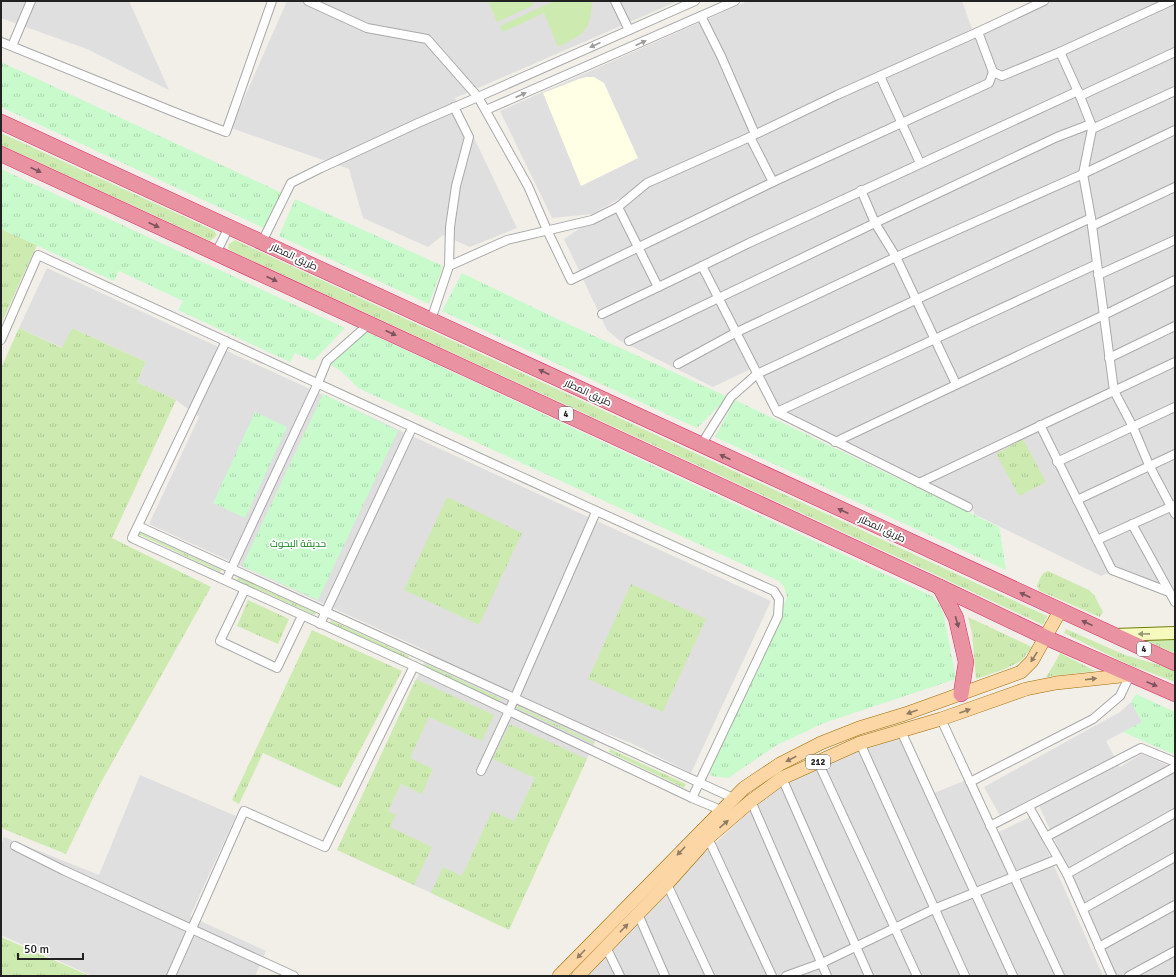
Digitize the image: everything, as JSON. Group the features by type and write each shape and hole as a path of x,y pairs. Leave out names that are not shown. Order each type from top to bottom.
{"highway":[{"name":"طريق المطار","path":"1,122 1175,663"},
{"name":"4","path":"1,154 940,587 1046,638 1130,675"},
{"path":"940,587 956,618 966,662 962,694"},
{"path":"1130,675 1175,694"}],"main road":[{"name":"212","path":"559,976 744,788 780,764 821,743 859,728 905,714 1021,672 1032,662 1060,611"},
{"path":"1114,635 1175,633"},
{"path":"1021,672 1026,683 1026,689"},
{"name":"212","path":"578,976 667,884 708,838 751,801 782,778 860,743 941,719 1026,689 1056,683 1130,675"}],"street":[{"path":"12,46 31,1"},
{"path":"1,42 226,132 272,1"},
{"path":"308,1 367,28 427,39 478,97 486,110 528,186 571,280 773,182 1002,76 1060,52 1171,1"},
{"path":"615,1 629,30"},
{"path":"262,242 291,183 328,164 454,107 695,1"},
{"path":"486,110 735,1"},
{"path":"449,266 507,240 592,220 618,207 647,182 1044,1"},
{"path":"701,16 721,56 752,135 773,182"},
{"path":"978,32 993,72 989,83"},
{"path":"1060,52 1092,126 1082,174 1091,222 1114,391 1149,465 1174,509 1132,524 1097,540"},
{"path":"602,314 920,163 1175,52"},
{"path":"993,72 1002,76"},
{"path":"880,76 920,163"},
{"path":"629,341 719,299 875,222 1051,140 1092,126 1175,91"},
{"path":"431,320 449,266 450,227 456,186 469,137 454,107"},
{"path":"678,364 735,333 896,257 1082,174 1175,130"},
{"path":"700,445 731,397 757,374 916,299 1091,222 1175,187"},
{"path":"862,190 875,222 896,257 956,384"},
{"path":"618,207 658,287"},
{"path":"216,253 229,227"},
{"path":"1098,275 1175,240"},
{"path":"1,340 38,255 318,383 412,428 774,591 779,600 778,616 692,798"},
{"path":"777,412 1097,264"},
{"path":"702,266 735,333 777,412 968,508"},
{"path":"835,442 1104,316 1175,280"},
{"path":"226,580 318,383 326,360 369,324"},
{"path":"1109,358 1175,326"},
{"path":"226,341 132,538 414,666 692,798 721,810"},
{"path":"919,483 1175,362"},
{"path":"1057,462 1175,407"},
{"path":"1040,426 1112,570 1169,592"},
{"path":"320,624 412,428"},
{"path":"1077,500 1175,454"},
{"path":"481,771 509,711 596,512"},
{"path":"1132,524 1175,602"},
{"path":"138,526 733,798"},
{"path":"245,589 220,641 277,668 302,616"},
{"path":"171,976 244,811 325,847 414,666"},
{"path":"970,782 1093,719 1120,696 1130,675"},
{"path":"941,719 1060,976"},
{"path":"901,731 1013,976"},
{"path":"860,743 965,976"},
{"path":"990,826 1141,748 1175,762"},
{"path":"818,762 917,976"},
{"path":"1046,837 1175,767"},
{"path":"782,778 869,976"},
{"path":"751,801 827,976"},
{"path":"1029,807 1067,874 1112,976"},
{"path":"1067,874 1175,813"},
{"path":"708,838 772,976"},
{"path":"15,846 63,870 294,976"},
{"path":"1083,909 1175,857"},
{"path":"786,976 822,963 934,909 1058,859"},
{"path":"667,884 710,976"},
{"path":"1099,948 1175,905"},
{"path":"638,914 665,976"},
{"path":"606,947 620,976"},
{"path":"1129,976 1175,951"}],"shaded area":[{"path":"1,1 129,1 169,90 87,49 1,18"},
{"path":"287,1 678,1 455,98 517,228 470,247 443,235 428,247 363,218 349,169 231,128"},
{"path":"748,1 962,1 972,29 907,61 1037,1 1175,1 1175,591 1170,584 1162,587 1116,570 1101,576 974,514 973,506 945,490 779,407 759,365 713,387 619,340 607,330 564,239 641,187 592,214 552,218 500,111"},
{"path":"586,77 594,77 604,83 638,158 581,186 543,93"},
{"path":"47,268 771,601 691,773 631,743 600,731 508,928 337,850 429,652 149,524 199,417 176,400 137,382 146,362 72,328 63,348 19,328"},
{"path":"1131,702 1142,722 1106,741 1120,767 1142,754 1175,769 1175,976 1115,976 1038,803 1003,821 984,787 1120,712"},
{"path":"906,736 929,795 969,779 995,834 1032,816 1103,976 582,976 698,859 778,785 820,763"},
{"path":"140,775 236,816 190,916 266,951 255,976 92,976 1,935 1,845 4,837 99,875"}],"green space":[{"path":"488,1 532,1 534,5 497,22"},
{"path":"554,1 592,1 590,20 584,31 574,39 558,47 544,13 503,32 500,26"},
{"path":"1,62 282,193 264,228 1,107"},
{"path":"1,133 213,230 217,235 210,241 1,145"},
{"path":"1,169 345,328 313,361 295,353 290,362 178,310 183,301 119,271 114,281 1,229"},
{"path":"295,199 443,266 429,304 279,236"},
{"path":"1,229 37,245 1,324"},
{"path":"235,240 1047,616 1043,625 231,251 228,248 229,244"},
{"path":"462,273 555,318 728,397 697,428 442,311"},
{"path":"19,328 62,348 72,328 146,362 137,382 176,400 112,538 211,587 99,786 66,854 1,828 1,368"},
{"path":"365,331 932,596 940,605 944,616 956,679 824,723 777,745 728,778 711,776 708,768 787,597 784,587 779,581 358,388 341,371 327,363"},
{"name":"حديقة البحوث","path":"323,394 398,431 318,600 242,566"},
{"path":"735,400 999,527 1006,570 715,437"},
{"path":"255,412 287,427 245,518 213,503"},
{"path":"1023,439 1046,482 1019,496 996,454"},
{"path":"447,497 522,533 479,625 404,590"},
{"path":"139,532 221,570 220,572 138,534"},
{"path":"1048,571 1089,590 1094,595 1103,612 1100,617 1040,591 1037,587 1040,579 1044,573"},
{"path":"238,577 316,613 315,615 237,580"},
{"path":"631,584 706,619 663,712 588,679"},
{"path":"248,600 289,619 278,644 237,626"},
{"path":"968,617 1032,647 1021,661 1005,669 976,679 972,633"},
{"path":"331,620 409,656 408,659 330,623"},
{"path":"1066,629 1125,655 1175,671 1175,682 1125,663 1064,633"},
{"path":"312,630 402,671 340,788 263,753 239,804 232,800"},
{"path":"1175,638 1175,654 1147,641 1147,640"},
{"path":"1060,653 1095,671 1046,677"},
{"path":"426,664 501,699 500,702 424,666"},
{"path":"416,679 494,715 482,741 429,717 410,758 433,769 422,794 401,784 388,811 396,815 390,827 432,847 414,885 337,850"},
{"path":"1136,694 1175,712 1175,755 1123,732 1142,722 1131,702"},
{"path":"518,706 594,742 593,744 517,708"},
{"path":"510,724 587,759 509,930 431,893 443,867 462,876 492,811 514,821 535,778 493,759"},
{"path":"610,749 686,784 684,788 609,752"},
{"path":"1,937 90,976 1,976"}]}
